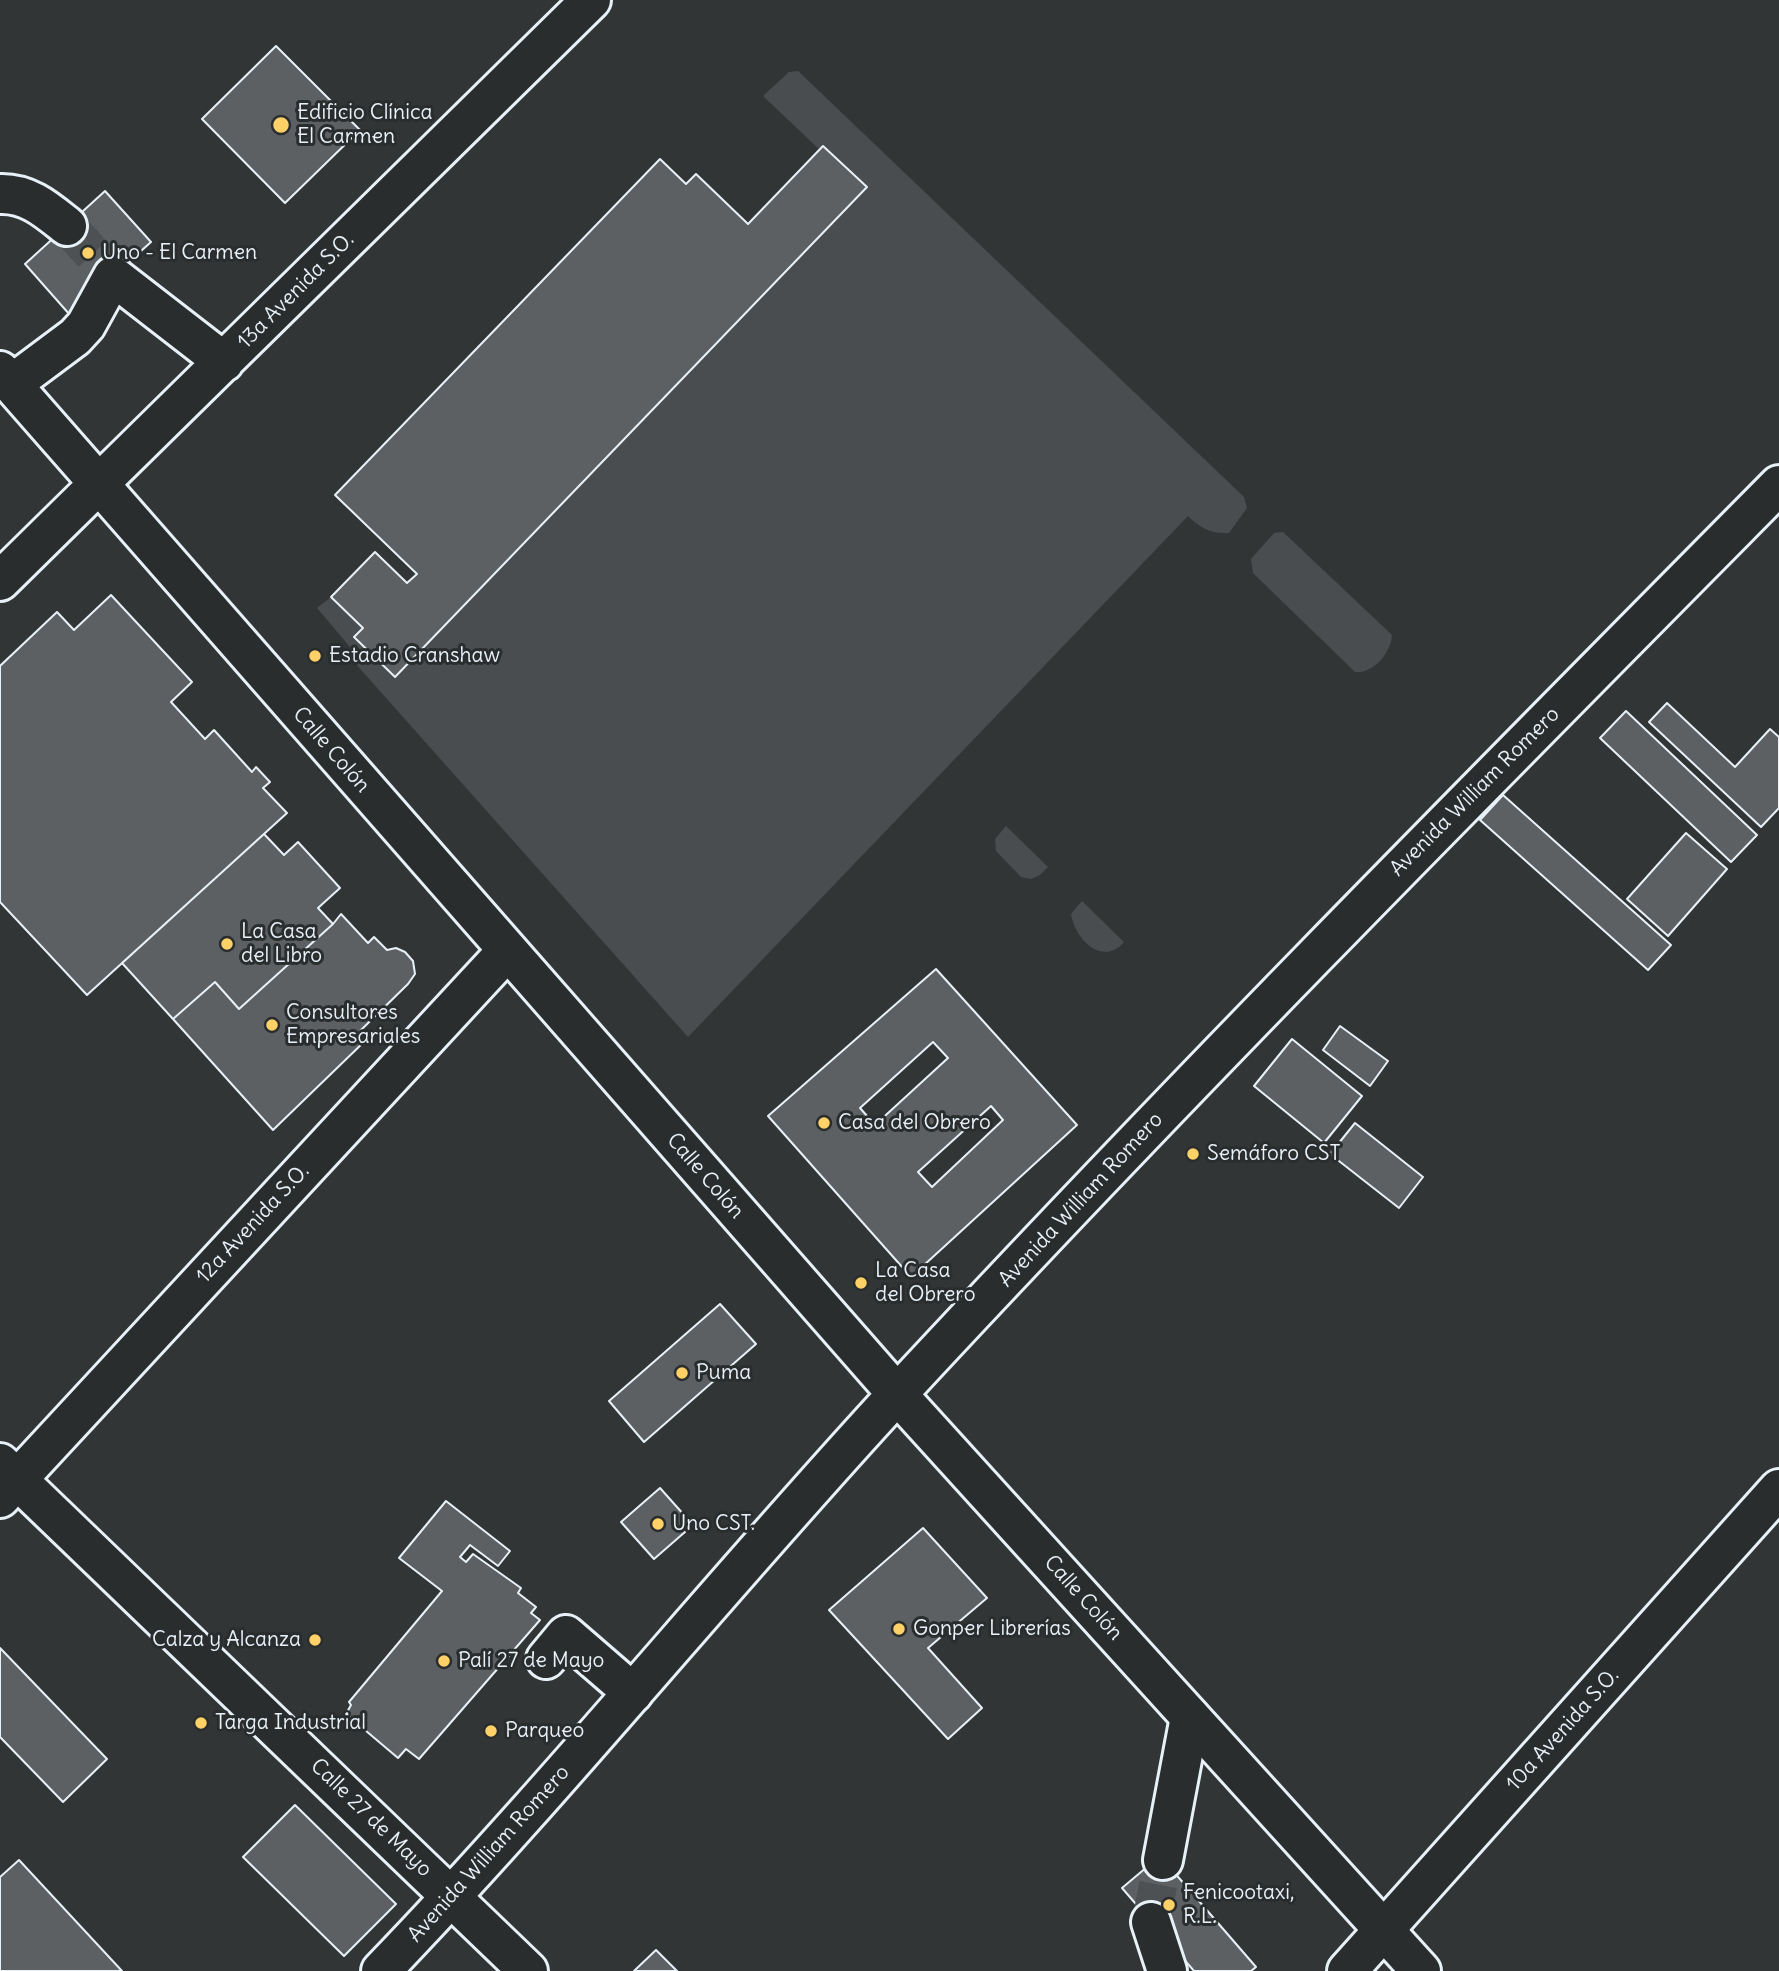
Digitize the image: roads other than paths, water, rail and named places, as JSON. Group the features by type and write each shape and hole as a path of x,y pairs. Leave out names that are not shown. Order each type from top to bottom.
{"main road":[{"name":"13a Avenida S.O.","path":"0,581 592,0"},
{"path":"0,194 37,202 67,226"},
{"path":"6,377 75,337 86,325 113,276 224,362"},
{"name":"Calle Colón","path":"6,377 897,1394 1421,1971"},
{"name":"Avenida William Romero","path":"381,1971 453,1897 897,1394 1313,957 1779,485"},
{"name":"12a Avenida S.O.","path":"6,1480 507,951"},
{"name":"Calle 27 de Mayo","path":"6,1480 453,1897 528,1971"},
{"name":"10a Avenida S.O.","path":"1347,1971 1779,1489"},
{"path":"545,1659 566,1635 633,1693"},
{"path":"1163,1860 1191,1717"},
{"path":"1151,1922 1167,1971"}],"tunnel":[{"path":"67,226 113,276"},
{"path":"1151,1922 1163,1860"}],"place":[{"name":"Edificio Clínica El Carmen","path":"281,125"},
{"name":"Uno - El Carmen","path":"88,253"},
{"name":"Estadio Cranshaw","path":"315,656"},
{"name":"La Casa del Libro","path":"227,944"},
{"name":"Consultores Empresariales","path":"272,1025"},
{"name":"Casa del Obrero","path":"824,1123"},
{"name":"Semáforo CST","path":"1193,1154"},
{"name":"La Casa del Obrero","path":"861,1283"},
{"name":"Puma","path":"682,1373"},
{"name":"Uno CST.","path":"658,1524"},
{"name":"Gonper Librerías","path":"899,1629"},
{"name":"Calza y Alcanza","path":"315,1640"},
{"name":"Palí 27 de Mayo","path":"444,1661"},
{"name":"Targa Industrial","path":"201,1723"},
{"name":"Parqueo","path":"491,1731"},
{"name":"Fenicootaxi, R.L.","path":"1169,1905"}]}
